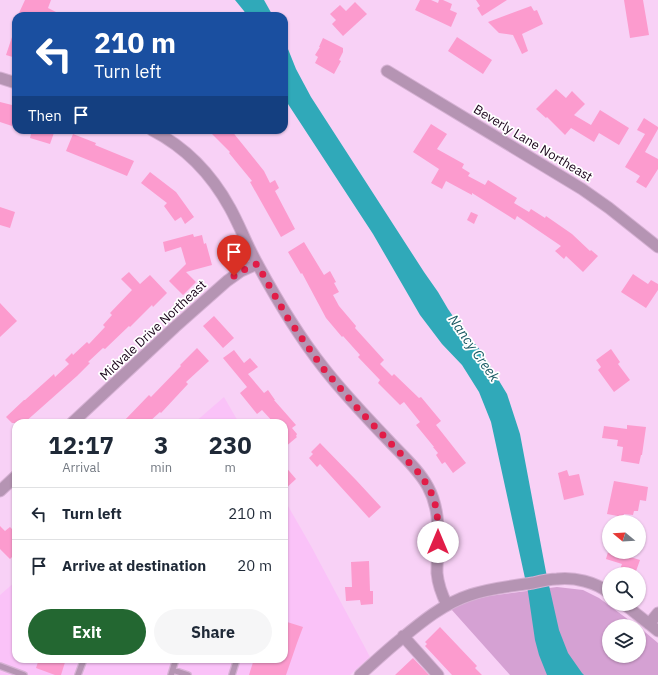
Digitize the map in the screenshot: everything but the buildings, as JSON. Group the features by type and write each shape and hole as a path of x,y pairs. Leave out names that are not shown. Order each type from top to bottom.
{"street":[{"name":"Beverly Lane Northeast","path":"387,71 582,189 609,208 658,247"},
{"path":"0,78 12,82"},
{"path":"158,134 195,161 217,186 230,207 257,264 287,317 322,367 359,410 418,472 428,486 434,499 437,513 437,574 447,605"},
{"name":"Midvale Drive Northeast","path":"76,419 226,281 241,271 257,264"},
{"path":"0,491 12,480"},
{"path":"360,675 420,622 447,605 469,595 559,578 588,582 602,588"},
{"path":"633,611 654,627 658,613"},
{"path":"403,636 438,675"}],"lane":[{"path":"78,675 82,663"},
{"path":"232,675 236,663"},
{"path":"0,666 24,675"},
{"path":"172,672 188,675"}],"shaded area":[{"path":"224,397 237,419 199,419"},
{"path":"288,506 370,657 350,675 0,675 0,595 12,584 12,663 288,663"},
{"path":"557,587 583,590 602,600 602,611 617,611 628,619 602,619 602,663 646,663 646,633 658,643 658,675 510,675 451,609 473,600 489,596"}],"water":[{"path":"235,0 264,0 271,12 245,12"},
{"name":"Nancy Creek","path":"288,49 296,69 311,97 448,309 459,325 481,351 507,394 520,434 546,572 559,630 568,653 584,675 547,675 535,640 528,592 491,422 479,392 462,365 442,344 420,315 373,234 288,104"}],"route":[{"path":"234,276 257,264 287,317 322,367 359,410 418,472 428,486 434,499 437,513 438,542"}]}
